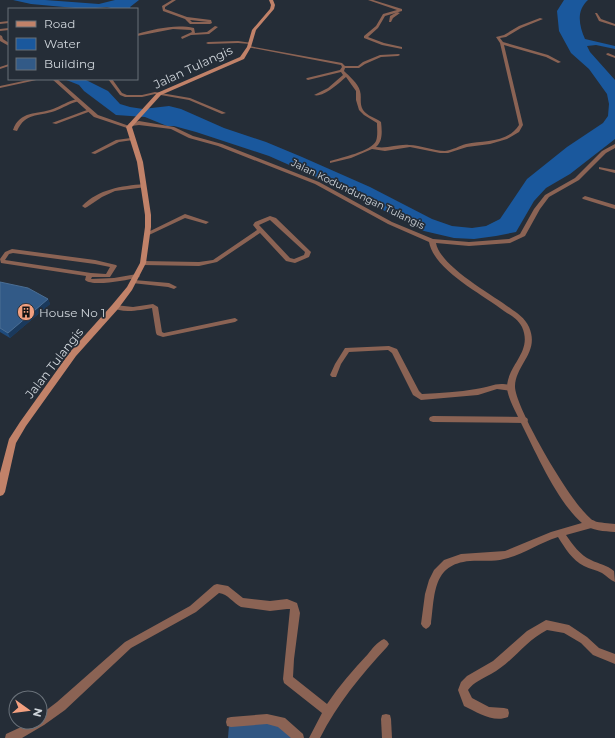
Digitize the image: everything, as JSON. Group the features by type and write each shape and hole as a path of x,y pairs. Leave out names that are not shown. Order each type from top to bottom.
{"main road":[{"name":"Jalan Tulangis","path":"0,492 12,442 23,424 73,354 116,307 134,281 142,263 147,234 148,215 140,162 131,139 130,125 146,106 159,94 236,62 242,58 250,45 254,30 272,9 273,6 270,0"}],"street":[{"path":"174,0 163,7 164,10 192,20"},
{"path":"370,0 403,11 391,17 390,21"},
{"path":"399,10 384,15 377,27 365,37 383,44 401,48"},
{"path":"596,14 600,20 615,25"},
{"path":"372,148 382,151 408,146 445,152 468,145 491,143 508,137 519,129 521,125 502,43 498,37 505,36 520,27 542,19"},
{"path":"138,35 157,29 181,28 193,29 194,32 191,34"},
{"path":"182,38 191,34 208,33 216,28"},
{"path":"208,43 238,42 310,59 342,64 346,75 359,93 358,100 362,113 380,124 378,143 372,148 332,162"},
{"path":"502,43 547,56 559,62"},
{"path":"608,54 615,58"},
{"path":"308,79 343,69 359,67 361,64 380,56 398,55"},
{"path":"316,95 329,88 346,75"},
{"path":"0,87 34,80"},
{"name":"Jalan Kodundungan Tulangis","path":"55,80 89,111 101,118 130,125 144,124 172,128 191,137 220,145 317,183 390,223 432,241 480,244 510,241 520,237 523,235 537,209 548,196 577,179 604,152 615,146"},
{"path":"111,80 121,94 126,96 159,94 196,100 224,113"},
{"path":"15,130 17,122 31,115 50,111 66,103 77,100"},
{"path":"54,123 89,111"},
{"path":"93,153 118,141 131,139"},
{"path":"601,168 615,172"},
{"path":"86,206 96,198 116,189 144,186"},
{"path":"585,198 615,207"},
{"path":"147,234 186,216 206,222"},
{"path":"270,218 274,219 309,254 295,261 288,260 260,230 256,226 257,223 270,218"},
{"path":"142,263 199,264 215,261 260,230"},
{"path":"334,375 343,355 347,350 390,348 395,351 416,394 419,396 451,395 504,387 514,374 526,354 528,339 525,325 518,317 481,292 446,263 434,250 432,241"},
{"path":"12,252 96,262 114,266 108,276 90,275 3,262 2,260 7,254 12,252"},
{"path":"90,275 88,281 134,281 169,285 174,287"},
{"path":"114,280 134,281"},
{"path":"116,307 155,307 159,333 163,335 235,320"},
{"path":"504,387 557,483 588,525"},
{"path":"433,419 521,419"},
{"path":"426,624 432,587 440,569 448,562 474,556 500,556 546,537 588,525 615,528"},
{"path":"560,533 570,549 582,561 602,567 611,572 615,578"},
{"path":"48,715 61,706 128,645 193,609 215,589 220,587 225,589 241,602 270,606 287,604 294,606 295,613 288,679 328,710"},
{"path":"504,713 488,712 468,702 463,690 465,684 470,679 491,669 532,633 546,624 566,628 575,633 596,652 615,659"},
{"path":"314,738 328,710 336,699 384,644"},
{"path":"231,722 267,719 281,722 299,738"},
{"path":"386,719 387,738"},
{"path":"10,738 26,730"}],"shaded area":[{"path":"264,722 280,724 294,738 228,738 229,725"}],"water":[{"path":"13,0 45,0 99,4 115,0 139,0 130,8 75,8 31,4"},
{"path":"564,0 588,0 584,4 580,13 581,29 585,39 615,46 615,49 596,45 587,46 590,52 615,80 615,139 570,174 546,188 534,201 516,232 496,236 474,239 454,238 424,231 330,183 269,156 196,132 174,126 167,126 145,117 116,115 84,91 79,85 66,80 86,80 108,91 120,104 130,107 143,109 169,106 181,109 224,128 266,142 302,157 370,187 432,219 452,226 472,228 486,226 500,219 527,179 567,147 603,123 608,116 609,104 607,94 589,69 571,53 559,31 557,11"}],"building":[{"path":"0,282 28,288 48,299 8,333 0,328"}],"place":[{"name":"House No 1","path":"26,312"}]}
